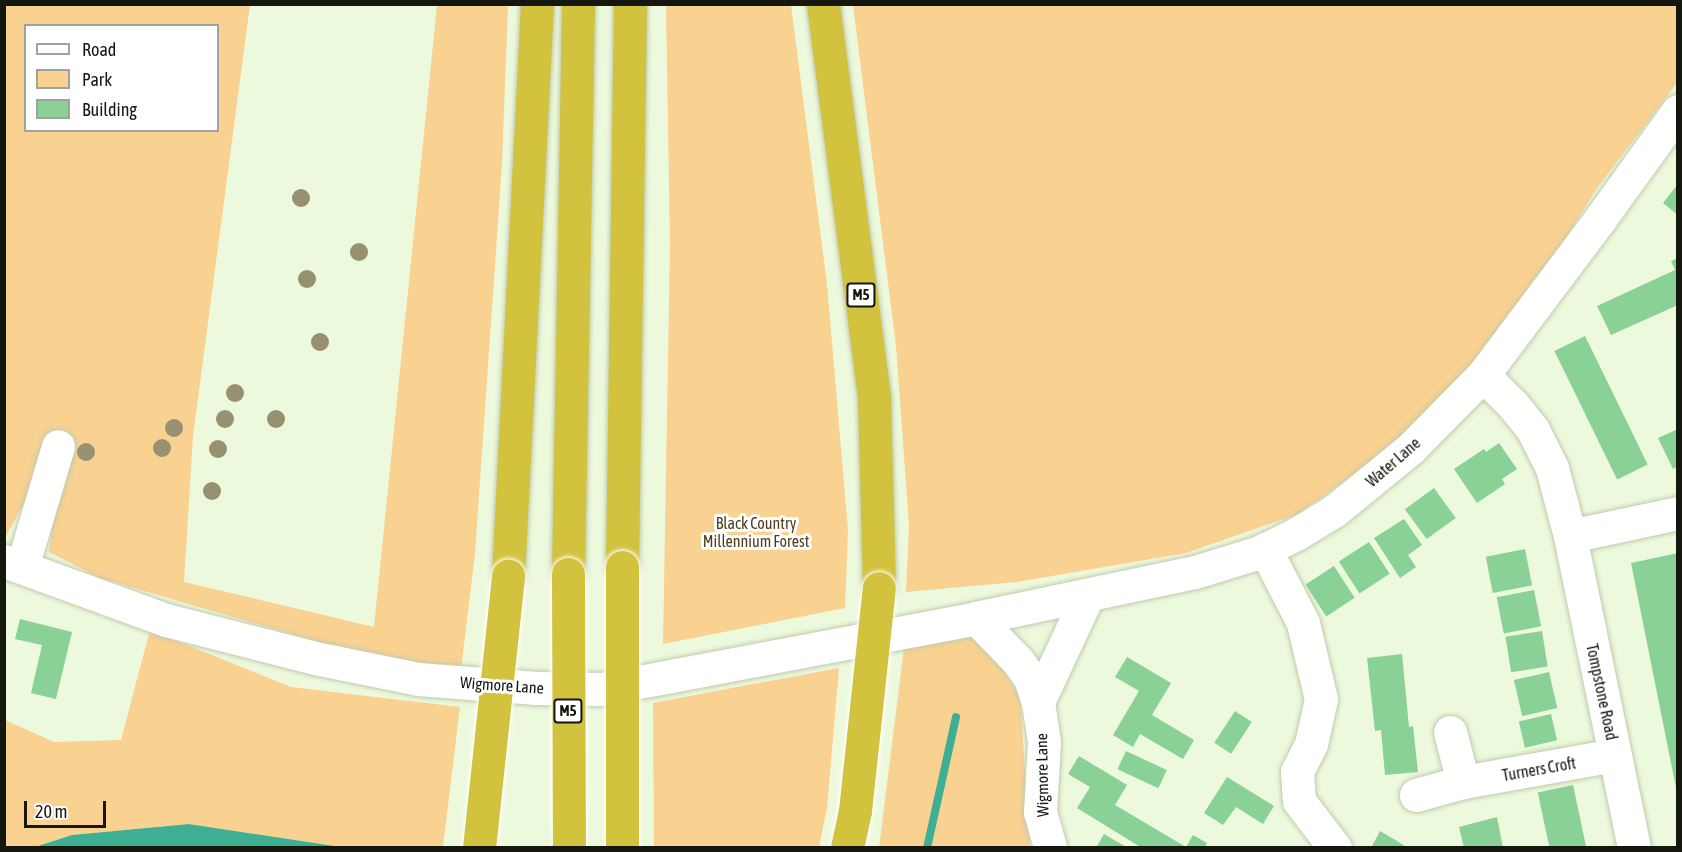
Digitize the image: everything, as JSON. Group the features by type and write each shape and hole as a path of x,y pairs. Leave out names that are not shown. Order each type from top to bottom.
{"highway":[{"path":"479,848 508,576 537,4"},
{"name":"M5","path":"569,848 568,574 578,4"},
{"path":"622,848 622,567 630,4"},
{"name":"M5","path":"823,4 874,397 879,588 855,811 847,848"}],"street":[{"name":"Water Lane","path":"976,618 1195,572 1265,549 1334,511 1410,449 1483,375 1600,219 1677,111"},
{"name":"Tompstone Road","path":"1483,375 1513,405 1533,430 1552,468 1570,536 1634,848"},
{"path":"13,564 48,487 58,446"},
{"path":"1570,536 1677,513"},
{"path":"1265,549 1303,623 1321,699 1311,744 1297,772 1299,801 1335,848"},
{"name":"Wigmore Lane","path":"13,564 166,620 315,658 418,679 537,688 602,689 976,618 1018,660 1030,678 1038,702 1044,742 1040,812 1050,848"},
{"path":"1038,702 1088,595"},
{"path":"1450,732 1463,782"},
{"name":"Turners Croft","path":"1416,795 1463,782 1615,755"}],"green space":[{"path":"5,5 250,5 193,436 184,582 374,627 437,5 508,5 502,164 475,553 461,670 387,662 100,578 49,552 56,490 35,483 5,538"},
{"name":"Black Country Millennium Forest","path":"666,5 791,5 827,284 848,530 845,608 663,644 670,245"},
{"path":"853,5 1677,5 1677,83 1597,188 1523,306 1475,370 1371,462 1298,514 1186,553 1017,582 906,592 909,526 896,346"},
{"path":"150,630 291,687 460,707 443,847 341,847 189,824 72,835 35,847 5,847 4,715 7,721 54,742 121,740"},
{"path":"978,636 1020,695 1030,847 879,848 904,648"},
{"path":"839,668 827,808 819,847 654,847 653,703"}],"water":[{"path":"189,824 341,847 35,847 72,835"}],"building":[{"path":"1678,184 1678,215 1663,203"},
{"path":"1678,258 1678,305 1611,335 1597,306 1675,270 1671,261"},
{"path":"1585,336 1648,465 1617,479 1554,351"},
{"path":"1678,429 1678,466 1673,469 1658,438"},
{"path":"1499,443 1517,469 1502,479 1505,484 1477,503 1454,469 1484,449 1486,452"},
{"path":"1434,488 1456,518 1427,539 1405,509"},
{"path":"1404,519 1422,545 1408,555 1416,567 1400,578 1374,538"},
{"path":"1369,542 1390,574 1360,593 1339,562"},
{"path":"1525,549 1532,585 1493,593 1486,557"},
{"path":"1678,553 1678,788 1676,788 1631,563"},
{"path":"1334,566 1355,598 1326,616 1305,585"},
{"path":"1534,590 1541,626 1504,634 1497,597"},
{"path":"20,619 72,632 56,699 31,693 42,645 15,639"},
{"path":"1542,631 1548,667 1511,672 1505,637"},
{"path":"1402,654 1409,727 1413,726 1418,772 1385,775 1381,730 1375,731 1367,658"},
{"path":"1127,657 1171,683 1152,715 1194,740 1183,759 1140,734 1133,747 1113,735 1139,691 1115,677"},
{"path":"1549,672 1557,708 1522,716 1514,680"},
{"path":"1235,711 1252,722 1231,754 1214,743"},
{"path":"1551,714 1557,740 1525,748 1519,721"},
{"path":"1126,751 1167,770 1158,788 1118,769"},
{"path":"1079,756 1127,785 1115,805 1186,847 1193,835 1207,843 1204,848 1142,848 1077,808 1090,787 1068,774"},
{"path":"1227,777 1274,806 1263,824 1236,807 1223,825 1204,813"},
{"path":"1573,785 1586,848 1550,848 1538,792"},
{"path":"1497,817 1503,848 1464,848 1459,827"},
{"path":"1380,831 1397,841 1408,848 1371,848"},
{"path":"1104,834 1128,848 1096,848"}],"waterway":[{"path":"927,848 956,717"}]}
